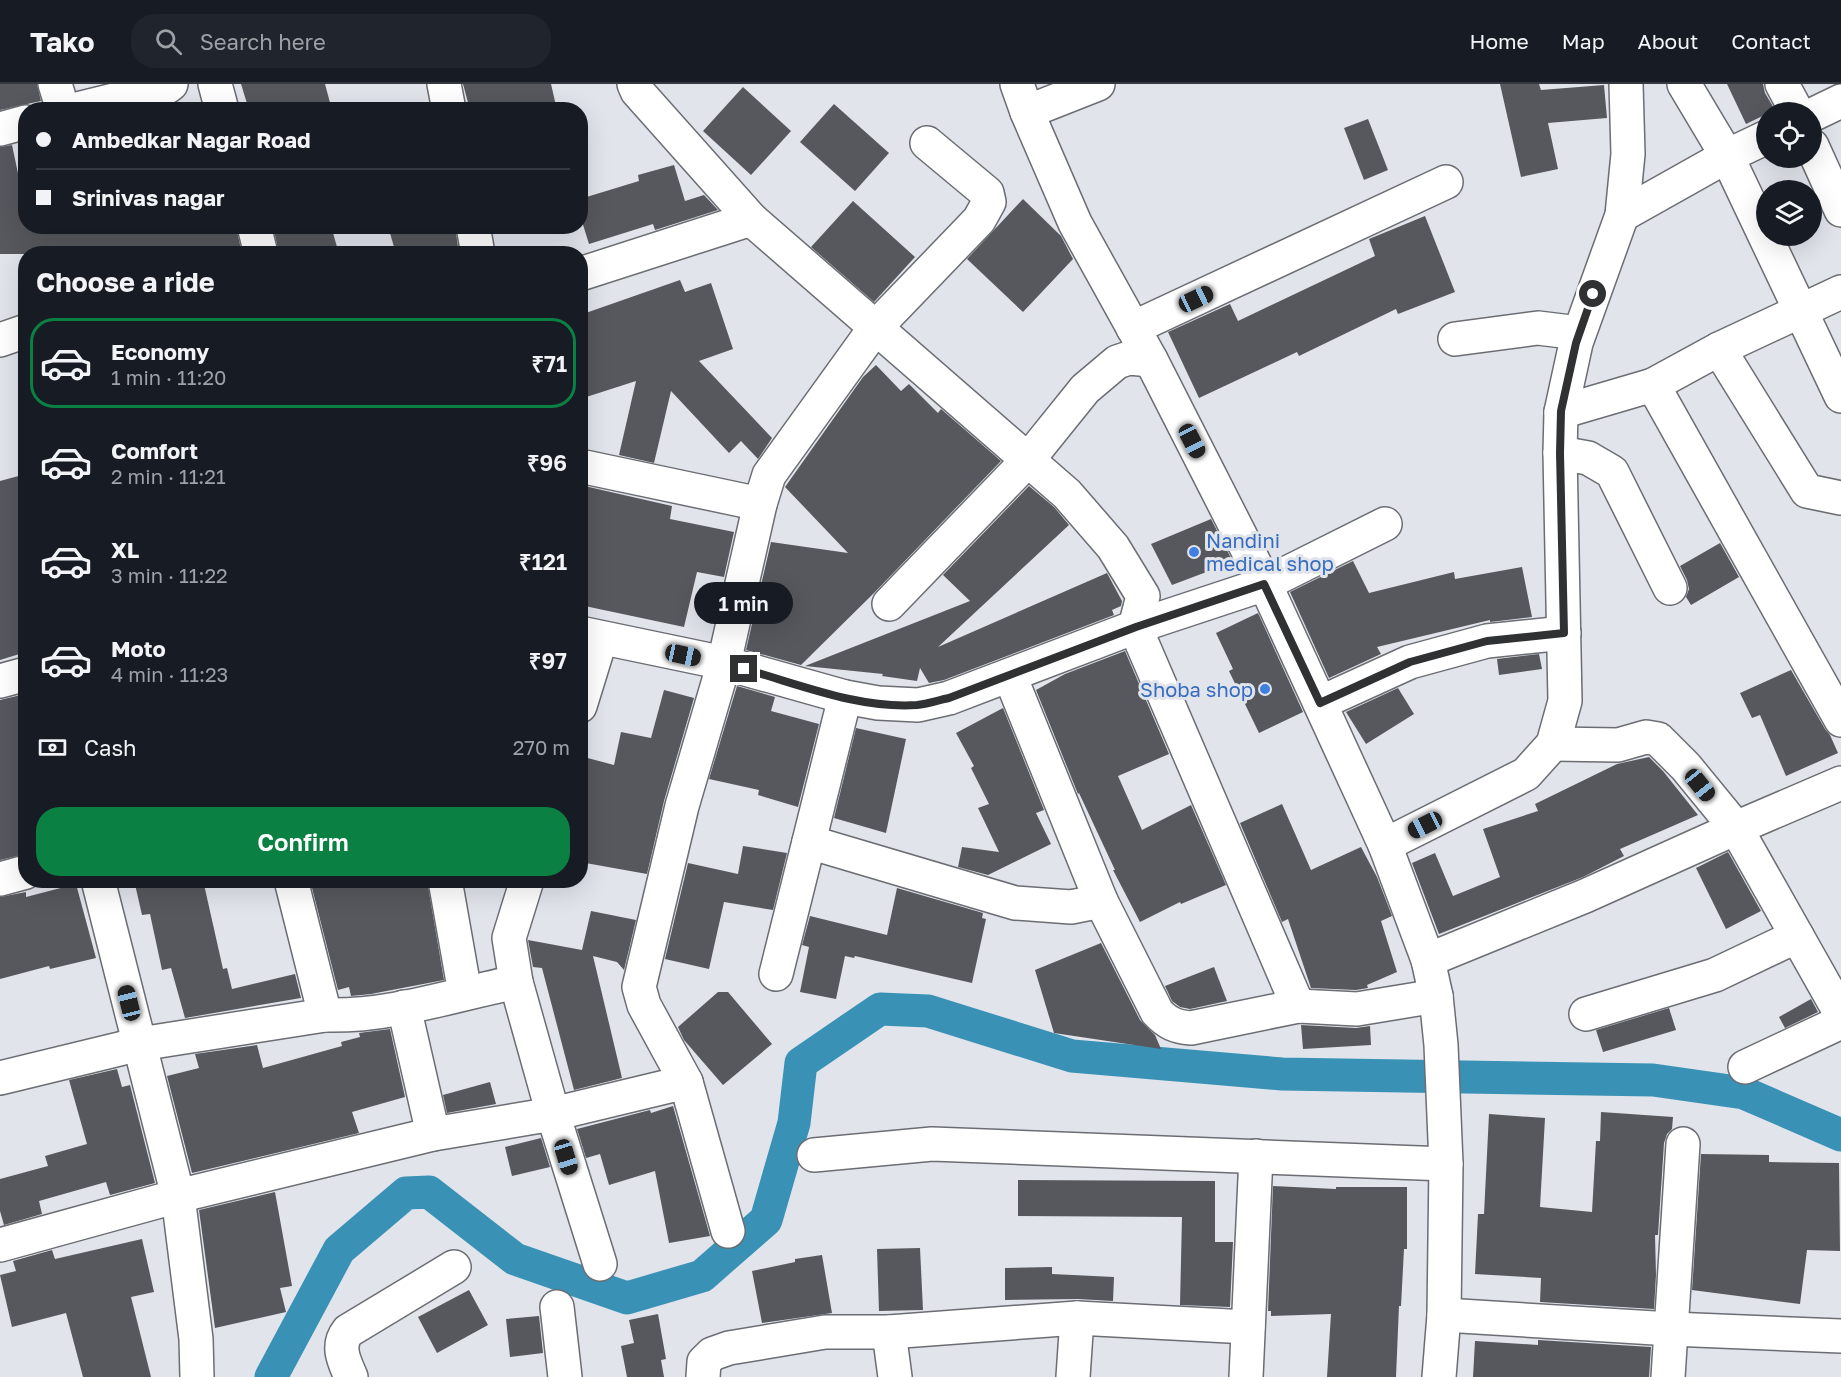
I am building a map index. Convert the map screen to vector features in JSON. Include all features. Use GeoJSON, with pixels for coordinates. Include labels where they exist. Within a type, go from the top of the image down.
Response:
{"type":"FeatureCollection","features":[{"type":"Feature","properties":{"kind":"street"},"geometry":{"type":"LineString","coordinates":[[56,84],[61,102]]}},
{"type":"Feature","properties":{"kind":"street"},"geometry":{"type":"LineString","coordinates":[[106,102],[167,87],[171,84]]}},
{"type":"Feature","properties":{"kind":"street"},"geometry":{"type":"LineString","coordinates":[[215,84],[220,102]]}},
{"type":"Feature","properties":{"kind":"street"},"geometry":{"type":"LineString","coordinates":[[444,84],[447,102]]}},
{"type":"Feature","properties":{"kind":"street"},"geometry":{"type":"LineString","coordinates":[[1098,84],[1022,98],[1075,223],[1151,360],[1264,584],[1385,845],[1428,960],[1436,996],[1441,1045],[1446,1164],[1443,1315],[1439,1377]]}},
{"type":"Feature","properties":{"kind":"street"},"geometry":{"type":"LineString","coordinates":[[1385,845],[1526,774],[1553,744],[1565,701],[1561,411],[1579,333],[1622,215],[1628,154],[1626,84]]}},
{"type":"Feature","properties":{"kind":"street"},"geometry":{"type":"LineString","coordinates":[[1684,84],[1727,156],[1841,396]]}},
{"type":"Feature","properties":{"kind":"street"},"geometry":{"type":"LineString","coordinates":[[1782,84],[1792,102]]}},
{"type":"Feature","properties":{"kind":"street"},"geometry":{"type":"LineString","coordinates":[[644,86],[751,219],[1067,495],[1113,547],[1143,596],[1136,627],[1298,1006]]}},
{"type":"Feature","properties":{"kind":"street"},"geometry":{"type":"LineString","coordinates":[[1822,110],[1841,101]]}},
{"type":"Feature","properties":{"kind":"street"},"geometry":{"type":"LineString","coordinates":[[0,129],[18,124]]}},
{"type":"Feature","properties":{"kind":"street"},"geometry":{"type":"LineString","coordinates":[[1622,215],[1756,142]]}},
{"type":"Feature","properties":{"kind":"street"},"geometry":{"type":"LineString","coordinates":[[728,1231],[686,1082],[644,1005],[639,987],[682,806],[724,663],[760,504],[769,475],[875,328],[979,220],[989,202],[987,193],[927,144]]}},
{"type":"Feature","properties":{"kind":"street"},"geometry":{"type":"LineString","coordinates":[[1822,168],[1841,210]]}},
{"type":"Feature","properties":{"kind":"street"},"geometry":{"type":"LineString","coordinates":[[1133,328],[1446,182]]}},
{"type":"Feature","properties":{"kind":"street"},"geometry":{"type":"LineString","coordinates":[[588,271],[751,219]]}},
{"type":"Feature","properties":{"kind":"street"},"geometry":{"type":"LineString","coordinates":[[1561,411],[1653,385],[1719,349],[1841,292]]}},
{"type":"Feature","properties":{"kind":"street"},"geometry":{"type":"LineString","coordinates":[[1455,339],[1538,328],[1579,333]]}},
{"type":"Feature","properties":{"kind":"street"},"geometry":{"type":"LineString","coordinates":[[0,340],[18,334]]}},
{"type":"Feature","properties":{"kind":"street"},"geometry":{"type":"LineString","coordinates":[[1719,349],[1807,491],[1841,498]]}},
{"type":"Feature","properties":{"kind":"street"},"geometry":{"type":"LineString","coordinates":[[889,604],[1027,461],[1085,389],[1117,362],[1129,358],[1151,360]]}},
{"type":"Feature","properties":{"kind":"street"},"geometry":{"type":"LineString","coordinates":[[1653,385],[1841,720]]}},
{"type":"Feature","properties":{"kind":"street"},"geometry":{"type":"LineString","coordinates":[[1560,453],[1588,458],[1612,472],[1670,588]]}},
{"type":"Feature","properties":{"kind":"street"},"geometry":{"type":"LineString","coordinates":[[588,468],[760,504]]}},
{"type":"Feature","properties":{"kind":"street"},"geometry":{"type":"LineString","coordinates":[[588,655],[591,636],[724,663],[845,698],[878,703],[918,705],[949,698],[1136,627],[1264,584],[1384,524]]}},
{"type":"Feature","properties":{"kind":"street"},"geometry":{"type":"LineString","coordinates":[[1320,703],[1410,662],[1487,641],[1564,633]]}},
{"type":"Feature","properties":{"kind":"street"},"geometry":{"type":"LineString","coordinates":[[0,681],[18,676]]}},
{"type":"Feature","properties":{"kind":"street"},"geometry":{"type":"LineString","coordinates":[[1010,676],[1101,901],[1158,1012],[1165,1021],[1178,1028],[1191,1028],[1298,1006],[1357,1009],[1436,996]]}},
{"type":"Feature","properties":{"kind":"street"},"geometry":{"type":"LineString","coordinates":[[776,974],[845,698]]}},
{"type":"Feature","properties":{"kind":"street"},"geometry":{"type":"LineString","coordinates":[[1553,744],[1618,745],[1646,737],[1658,739],[1686,767],[1736,828],[1841,1014]]}},
{"type":"Feature","properties":{"kind":"street"},"geometry":{"type":"LineString","coordinates":[[1428,960],[1585,896],[1841,783]]}},
{"type":"Feature","properties":{"kind":"street"},"geometry":{"type":"LineString","coordinates":[[809,842],[1015,903],[1071,907],[1101,901]]}},
{"type":"Feature","properties":{"kind":"street"},"geometry":{"type":"LineString","coordinates":[[0,879],[18,874]]}},
{"type":"Feature","properties":{"kind":"street"},"geometry":{"type":"LineString","coordinates":[[100,888],[178,1196],[196,1339],[197,1377]]}},
{"type":"Feature","properties":{"kind":"street"},"geometry":{"type":"LineString","coordinates":[[293,888],[325,1015]]}},
{"type":"Feature","properties":{"kind":"street"},"geometry":{"type":"LineString","coordinates":[[446,888],[465,993]]}},
{"type":"Feature","properties":{"kind":"street"},"geometry":{"type":"LineString","coordinates":[[525,888],[509,938],[516,982],[553,1114],[600,1264]]}},
{"type":"Feature","properties":{"kind":"street"},"geometry":{"type":"LineString","coordinates":[[1586,1014],[1715,975],[1797,936]]}},
{"type":"Feature","properties":{"kind":"street"},"geometry":{"type":"LineString","coordinates":[[0,1078],[140,1044],[325,1015],[349,1015],[404,1007],[516,982]]}},
{"type":"Feature","properties":{"kind":"street"},"geometry":{"type":"LineString","coordinates":[[404,1007],[433,1134]]}},
{"type":"Feature","properties":{"kind":"street"},"geometry":{"type":"LineString","coordinates":[[1745,1067],[1841,1022]]}},
{"type":"Feature","properties":{"kind":"street"},"geometry":{"type":"LineString","coordinates":[[0,1245],[178,1196],[433,1134],[553,1114],[686,1082]]}},
{"type":"Feature","properties":{"kind":"street"},"geometry":{"type":"LineString","coordinates":[[814,1155],[932,1144],[1446,1164]]}},
{"type":"Feature","properties":{"kind":"street"},"geometry":{"type":"LineString","coordinates":[[1668,1377],[1683,1144]]}},
{"type":"Feature","properties":{"kind":"street"},"geometry":{"type":"LineString","coordinates":[[1246,1377],[1256,1156]]}},
{"type":"Feature","properties":{"kind":"street"},"geometry":{"type":"LineString","coordinates":[[351,1377],[341,1350],[342,1338],[348,1331],[454,1267]]}},
{"type":"Feature","properties":{"kind":"street"},"geometry":{"type":"LineString","coordinates":[[558,1307],[565,1377]]}},
{"type":"Feature","properties":{"kind":"street"},"geometry":{"type":"LineString","coordinates":[[1443,1315],[1671,1329],[1841,1336]]}},
{"type":"Feature","properties":{"kind":"street"},"geometry":{"type":"LineString","coordinates":[[703,1377],[704,1362],[712,1354],[729,1348],[825,1332],[889,1332],[1077,1318],[1248,1327]]}},
{"type":"Feature","properties":{"kind":"street"},"geometry":{"type":"LineString","coordinates":[[1073,1377],[1077,1318]]}},
{"type":"Feature","properties":{"kind":"street"},"geometry":{"type":"LineString","coordinates":[[889,1332],[895,1377]]}},
{"type":"Feature","properties":{"kind":"building"},"geometry":{"type":"Polygon","coordinates":[[[0,84],[37,84],[41,101],[18,102],[18,106],[0,110],[0,84]]]}},
{"type":"Feature","properties":{"kind":"building"},"geometry":{"type":"Polygon","coordinates":[[[241,84],[325,84],[330,102],[247,102],[241,84]]]}},
{"type":"Feature","properties":{"kind":"building"},"geometry":{"type":"Polygon","coordinates":[[[463,84],[551,84],[555,102],[468,102],[463,84]]]}},
{"type":"Feature","properties":{"kind":"building"},"geometry":{"type":"Polygon","coordinates":[[[1500,84],[1539,84],[1541,90],[1604,85],[1607,118],[1548,123],[1558,169],[1521,177],[1500,84]]]}},
{"type":"Feature","properties":{"kind":"building"},"geometry":{"type":"Polygon","coordinates":[[[1727,84],[1763,84],[1770,102],[1756,102],[1756,119],[1746,124],[1727,84]]]}},
{"type":"Feature","properties":{"kind":"building"},"geometry":{"type":"Polygon","coordinates":[[[743,87],[791,131],[751,175],[703,131],[743,87]]]}},
{"type":"Feature","properties":{"kind":"building"},"geometry":{"type":"Polygon","coordinates":[[[834,104],[889,153],[855,191],[800,142],[834,104]]]}},
{"type":"Feature","properties":{"kind":"building"},"geometry":{"type":"Polygon","coordinates":[[[1368,119],[1388,170],[1364,180],[1344,128],[1368,119]]]}},
{"type":"Feature","properties":{"kind":"building"},"geometry":{"type":"Polygon","coordinates":[[[12,145],[18,173],[18,234],[238,234],[240,246],[18,246],[18,254],[0,254],[0,147],[12,145]]]}},
{"type":"Feature","properties":{"kind":"building"},"geometry":{"type":"Polygon","coordinates":[[[674,165],[685,201],[704,195],[718,210],[655,230],[653,224],[589,244],[586,234],[588,234],[588,197],[639,181],[638,175],[674,165]]]}},
{"type":"Feature","properties":{"kind":"building"},"geometry":{"type":"Polygon","coordinates":[[[1023,199],[1061,236],[1073,259],[1023,312],[967,259],[1023,199]]]}},
{"type":"Feature","properties":{"kind":"building"},"geometry":{"type":"Polygon","coordinates":[[[853,201],[915,257],[874,302],[811,247],[853,201]]]}},
{"type":"Feature","properties":{"kind":"building"},"geometry":{"type":"Polygon","coordinates":[[[1425,216],[1455,292],[1398,314],[1396,309],[1299,356],[1297,352],[1199,398],[1168,332],[1230,304],[1238,321],[1375,256],[1369,239],[1425,216]]]}},
{"type":"Feature","properties":{"kind":"building"},"geometry":{"type":"Polygon","coordinates":[[[275,234],[333,234],[337,246],[277,246],[275,234]]]}},
{"type":"Feature","properties":{"kind":"building"},"geometry":{"type":"Polygon","coordinates":[[[390,234],[456,234],[458,246],[394,246],[390,234]]]}},
{"type":"Feature","properties":{"kind":"building"},"geometry":{"type":"Polygon","coordinates":[[[680,280],[685,292],[711,283],[733,349],[699,361],[772,438],[758,459],[741,441],[729,453],[671,391],[654,463],[619,455],[636,381],[588,396],[588,312],[680,280]]]}},
{"type":"Feature","properties":{"kind":"building"},"geometry":{"type":"Polygon","coordinates":[[[876,365],[901,391],[909,384],[938,413],[941,409],[1001,461],[801,665],[746,650],[771,542],[848,553],[785,487],[863,377],[876,365]]]}},
{"type":"Feature","properties":{"kind":"building"},"geometry":{"type":"Polygon","coordinates":[[[18,476],[18,654],[0,660],[0,481],[18,476]]]}},
{"type":"Feature","properties":{"kind":"building"},"geometry":{"type":"Polygon","coordinates":[[[1029,486],[1054,507],[1069,525],[938,647],[1107,573],[1122,601],[1121,606],[1112,610],[1114,615],[944,680],[929,683],[920,668],[917,681],[882,676],[883,674],[805,666],[970,601],[943,575],[1029,486]]]}},
{"type":"Feature","properties":{"kind":"building"},"geometry":{"type":"Polygon","coordinates":[[[588,487],[672,506],[670,519],[734,532],[724,577],[697,572],[684,627],[588,607],[588,487]]]}},
{"type":"Feature","properties":{"kind":"building","name":"Nandini medical shop"},"geometry":{"type":"Polygon","coordinates":[[[1211,519],[1233,562],[1172,585],[1151,544],[1211,519]]]}},
{"type":"Feature","properties":{"kind":"building"},"geometry":{"type":"Polygon","coordinates":[[[1720,543],[1739,577],[1691,605],[1686,597],[1689,589],[1687,580],[1680,566],[1720,543]]]}},
{"type":"Feature","properties":{"kind":"building"},"geometry":{"type":"Polygon","coordinates":[[[1353,561],[1369,593],[1454,572],[1455,579],[1522,567],[1532,617],[1490,622],[1490,620],[1377,647],[1381,654],[1329,678],[1290,592],[1353,561]]]}},
{"type":"Feature","properties":{"kind":"building"},"geometry":{"type":"Polygon","coordinates":[[[1258,613],[1303,712],[1259,733],[1229,671],[1233,669],[1216,633],[1258,613]]]}},
{"type":"Feature","properties":{"kind":"building"},"geometry":{"type":"Polygon","coordinates":[[[1125,651],[1169,754],[1118,776],[1142,830],[1191,805],[1226,885],[1181,904],[1180,902],[1140,922],[1078,794],[1036,690],[1065,674],[1125,651]]]}},
{"type":"Feature","properties":{"kind":"building"},"geometry":{"type":"Polygon","coordinates":[[[1539,654],[1542,669],[1499,675],[1497,659],[1539,654]]]}},
{"type":"Feature","properties":{"kind":"building"},"geometry":{"type":"Polygon","coordinates":[[[1791,670],[1830,735],[1838,753],[1786,776],[1760,715],[1752,718],[1740,693],[1791,670]]]}},
{"type":"Feature","properties":{"kind":"building"},"geometry":{"type":"Polygon","coordinates":[[[737,686],[775,697],[771,711],[819,724],[798,807],[758,795],[759,790],[709,779],[737,686]]]}},
{"type":"Feature","properties":{"kind":"building"},"geometry":{"type":"Polygon","coordinates":[[[1398,688],[1414,714],[1366,744],[1346,712],[1398,688]]]}},
{"type":"Feature","properties":{"kind":"building"},"geometry":{"type":"Polygon","coordinates":[[[664,690],[694,698],[664,801],[647,874],[588,863],[588,758],[614,765],[621,732],[651,738],[664,690]]]}},
{"type":"Feature","properties":{"kind":"building"},"geometry":{"type":"Polygon","coordinates":[[[18,696],[18,856],[0,860],[0,700],[18,696]]]}},
{"type":"Feature","properties":{"kind":"building"},"geometry":{"type":"Polygon","coordinates":[[[1003,708],[1044,810],[1036,813],[1051,844],[988,875],[958,867],[962,847],[999,852],[978,808],[989,804],[971,768],[974,766],[956,733],[1003,708]]]}},
{"type":"Feature","properties":{"kind":"building"},"geometry":{"type":"Polygon","coordinates":[[[856,728],[906,739],[886,833],[834,818],[856,728]]]}},
{"type":"Feature","properties":{"kind":"building"},"geometry":{"type":"Polygon","coordinates":[[[1649,757],[1698,815],[1620,849],[1624,856],[1583,877],[1439,934],[1412,863],[1435,853],[1453,896],[1500,877],[1483,829],[1538,811],[1535,804],[1617,764],[1649,757]]]}},
{"type":"Feature","properties":{"kind":"building"},"geometry":{"type":"Polygon","coordinates":[[[1282,804],[1311,870],[1361,847],[1377,877],[1392,916],[1381,921],[1397,972],[1367,985],[1368,988],[1356,990],[1311,988],[1288,919],[1282,922],[1240,823],[1282,804]]]}},
{"type":"Feature","properties":{"kind":"building"},"geometry":{"type":"Polygon","coordinates":[[[743,846],[787,853],[773,910],[724,902],[709,969],[665,959],[688,863],[738,874],[743,846]]]}},
{"type":"Feature","properties":{"kind":"building"},"geometry":{"type":"Polygon","coordinates":[[[1728,852],[1761,911],[1726,929],[1696,868],[1728,852]]]}},
{"type":"Feature","properties":{"kind":"building"},"geometry":{"type":"Polygon","coordinates":[[[61,888],[77,888],[96,958],[50,969],[49,966],[0,979],[0,897],[26,892],[26,897],[61,888]]]}},
{"type":"Feature","properties":{"kind":"building"},"geometry":{"type":"Polygon","coordinates":[[[136,888],[205,888],[223,969],[227,968],[232,989],[295,974],[301,998],[185,1018],[171,968],[162,970],[150,914],[142,915],[136,888]]]}},
{"type":"Feature","properties":{"kind":"building"},"geometry":{"type":"Polygon","coordinates":[[[312,888],[428,888],[444,980],[351,996],[349,987],[338,990],[312,888]]]}},
{"type":"Feature","properties":{"kind":"building"},"geometry":{"type":"Polygon","coordinates":[[[897,888],[983,913],[982,918],[986,919],[972,983],[855,956],[854,958],[845,956],[836,999],[800,992],[809,947],[802,945],[810,916],[887,935],[897,888]]]}},
{"type":"Feature","properties":{"kind":"building"},"geometry":{"type":"Polygon","coordinates":[[[591,911],[636,920],[624,970],[617,962],[593,956],[622,1078],[574,1090],[542,968],[533,967],[528,940],[582,950],[591,911]]]}},
{"type":"Feature","properties":{"kind":"building"},"geometry":{"type":"Polygon","coordinates":[[[1101,943],[1140,1020],[1155,1035],[1161,1049],[1054,1033],[1035,970],[1101,943]]]}},
{"type":"Feature","properties":{"kind":"building"},"geometry":{"type":"Polygon","coordinates":[[[1214,967],[1227,1001],[1190,1009],[1180,1007],[1172,1001],[1165,986],[1214,967]]]}},
{"type":"Feature","properties":{"kind":"building"},"geometry":{"type":"Polygon","coordinates":[[[718,992],[728,992],[772,1044],[723,1085],[684,1040],[678,1027],[718,992]]]}},
{"type":"Feature","properties":{"kind":"building"},"geometry":{"type":"Polygon","coordinates":[[[1811,999],[1818,1012],[1785,1028],[1779,1017],[1811,999]]]}},
{"type":"Feature","properties":{"kind":"building"},"geometry":{"type":"Polygon","coordinates":[[[1669,1008],[1676,1030],[1603,1052],[1596,1030],[1669,1008]]]}},
{"type":"Feature","properties":{"kind":"building"},"geometry":{"type":"Polygon","coordinates":[[[1301,1025],[1356,1028],[1370,1026],[1371,1045],[1303,1049],[1301,1025]]]}},
{"type":"Feature","properties":{"kind":"building"},"geometry":{"type":"Polygon","coordinates":[[[390,1029],[405,1097],[352,1112],[359,1133],[192,1173],[167,1076],[199,1068],[195,1054],[257,1045],[263,1068],[342,1046],[341,1042],[360,1037],[359,1033],[390,1029]]]}},
{"type":"Feature","properties":{"kind":"building"},"geometry":{"type":"Polygon","coordinates":[[[117,1069],[122,1087],[130,1085],[155,1183],[110,1195],[106,1182],[39,1201],[42,1214],[4,1225],[0,1211],[0,1179],[48,1166],[45,1156],[87,1144],[69,1080],[117,1069]]]}},
{"type":"Feature","properties":{"kind":"building"},"geometry":{"type":"Polygon","coordinates":[[[490,1082],[496,1104],[447,1113],[443,1095],[490,1082]]]}},
{"type":"Feature","properties":{"kind":"building"},"geometry":{"type":"Polygon","coordinates":[[[673,1106],[710,1236],[669,1243],[655,1171],[609,1185],[600,1154],[586,1158],[577,1129],[673,1106]]]}},
{"type":"Feature","properties":{"kind":"building"},"geometry":{"type":"Polygon","coordinates":[[[1601,1112],[1673,1117],[1672,1129],[1667,1134],[1664,1143],[1658,1235],[1655,1235],[1654,1309],[1540,1302],[1541,1278],[1475,1274],[1478,1214],[1484,1214],[1489,1114],[1545,1118],[1540,1207],[1592,1212],[1596,1141],[1600,1141],[1601,1112]]]}},
{"type":"Feature","properties":{"kind":"building"},"geometry":{"type":"Polygon","coordinates":[[[541,1138],[550,1167],[512,1176],[505,1147],[541,1138]]]}},
{"type":"Feature","properties":{"kind":"building"},"geometry":{"type":"Polygon","coordinates":[[[1701,1154],[1769,1155],[1769,1162],[1839,1163],[1840,1251],[1807,1250],[1800,1304],[1692,1290],[1701,1154]]]}},
{"type":"Feature","properties":{"kind":"building"},"geometry":{"type":"Polygon","coordinates":[[[1018,1180],[1215,1181],[1215,1242],[1233,1242],[1230,1307],[1180,1305],[1182,1217],[1018,1216],[1018,1180]]]}},
{"type":"Feature","properties":{"kind":"building"},"geometry":{"type":"Polygon","coordinates":[[[1273,1186],[1336,1189],[1336,1187],[1407,1187],[1407,1249],[1404,1249],[1401,1306],[1399,1306],[1396,1377],[1327,1377],[1331,1314],[1271,1316],[1271,1311],[1268,1311],[1273,1186]]]}},
{"type":"Feature","properties":{"kind":"building"},"geometry":{"type":"Polygon","coordinates":[[[275,1192],[292,1286],[280,1288],[286,1312],[215,1328],[199,1210],[275,1192]]]}},
{"type":"Feature","properties":{"kind":"building"},"geometry":{"type":"Polygon","coordinates":[[[142,1239],[154,1292],[131,1297],[151,1377],[83,1377],[66,1313],[12,1327],[0,1275],[16,1271],[13,1261],[52,1250],[55,1259],[142,1239]]]}},
{"type":"Feature","properties":{"kind":"building"},"geometry":{"type":"Polygon","coordinates":[[[920,1248],[923,1310],[879,1311],[877,1249],[920,1248]]]}},
{"type":"Feature","properties":{"kind":"building"},"geometry":{"type":"Polygon","coordinates":[[[822,1255],[832,1313],[762,1323],[752,1271],[795,1262],[795,1259],[822,1255]]]}},
{"type":"Feature","properties":{"kind":"building"},"geometry":{"type":"Polygon","coordinates":[[[1052,1267],[1052,1274],[1114,1277],[1113,1301],[1005,1300],[1005,1268],[1052,1267]]]}},
{"type":"Feature","properties":{"kind":"building"},"geometry":{"type":"Polygon","coordinates":[[[469,1290],[488,1325],[437,1353],[418,1317],[469,1290]]]}},
{"type":"Feature","properties":{"kind":"building"},"geometry":{"type":"Polygon","coordinates":[[[658,1314],[666,1359],[661,1360],[664,1377],[627,1377],[621,1346],[634,1343],[629,1320],[658,1314]]]}},
{"type":"Feature","properties":{"kind":"building"},"geometry":{"type":"Polygon","coordinates":[[[539,1316],[543,1353],[510,1357],[506,1319],[539,1316]]]}},
{"type":"Feature","properties":{"kind":"building"},"geometry":{"type":"Polygon","coordinates":[[[1538,1340],[1651,1347],[1649,1377],[1473,1377],[1475,1341],[1538,1345],[1538,1340]]]}},
{"type":"Feature","properties":{"kind":"waterway"},"geometry":{"type":"LineString","coordinates":[[271,1377],[339,1250],[406,1193],[429,1192],[515,1259],[627,1298],[702,1276],[766,1220],[794,1123],[801,1063],[880,1009],[928,1011],[1072,1056],[1282,1074],[1653,1080],[1744,1093],[1841,1135]]}},
{"type":"Feature","properties":{"kind":"place","name":"Nandini medical shop"},"geometry":{"type":"Point","coordinates":[1194,552]}},
{"type":"Feature","properties":{"kind":"place","name":"Shoba shop"},"geometry":{"type":"Point","coordinates":[1265,689]}},
{"type":"Feature","properties":{"kind":"route"},"geometry":{"type":"LineString","coordinates":[[744,669],[845,698],[878,703],[918,705],[949,698],[1136,627],[1264,584],[1320,703],[1410,662],[1487,641],[1564,633],[1561,411],[1576,343],[1593,294]]}}]}
